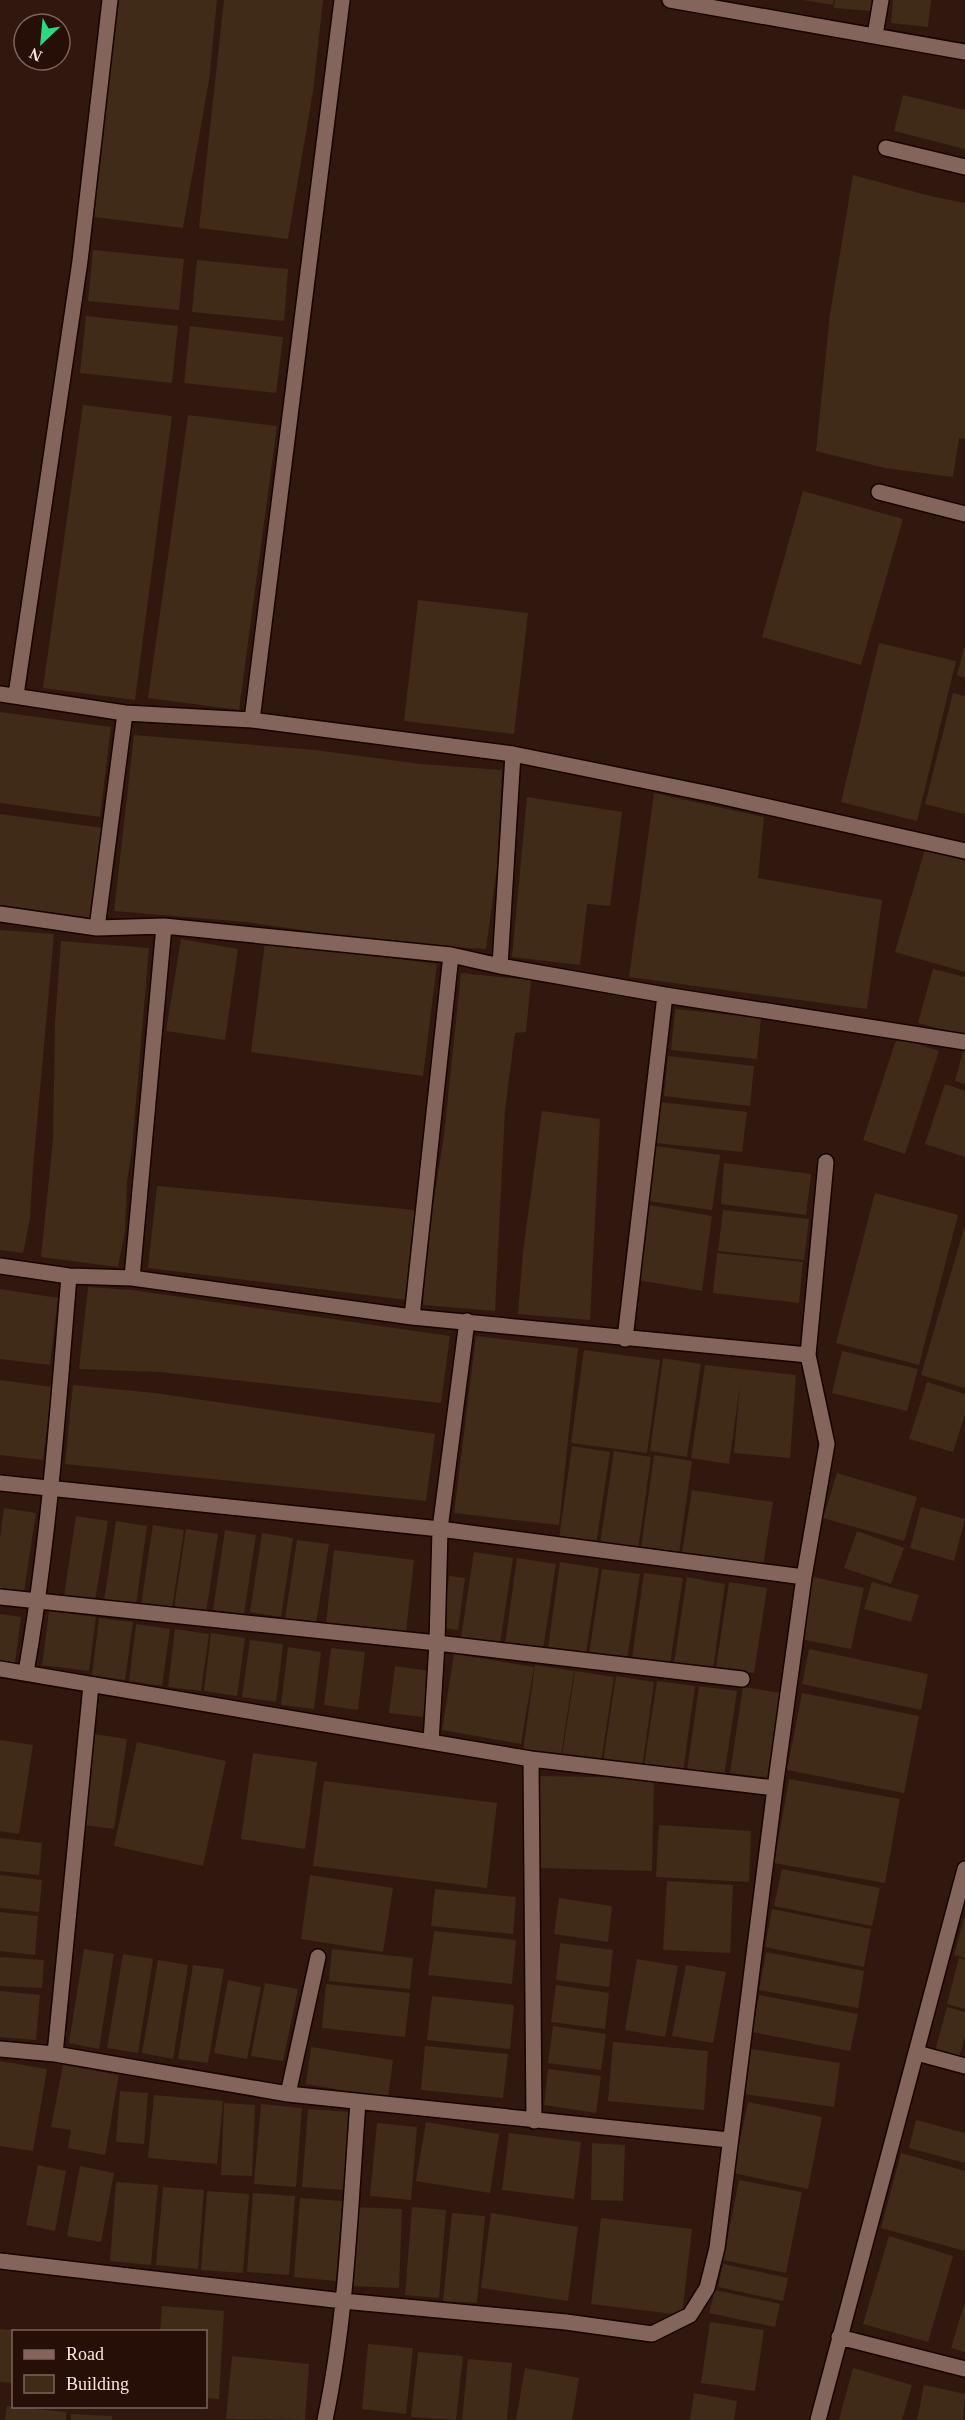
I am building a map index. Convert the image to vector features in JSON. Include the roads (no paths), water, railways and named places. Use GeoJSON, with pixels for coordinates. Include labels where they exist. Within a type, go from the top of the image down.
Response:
{"type":"FeatureCollection","features":[{"type":"Feature","properties":{"kind":"street"},"geometry":{"type":"LineString","coordinates":[[16,695],[80,261],[110,0]]}},
{"type":"Feature","properties":{"kind":"street"},"geometry":{"type":"LineString","coordinates":[[252,720],[342,0]]}},
{"type":"Feature","properties":{"kind":"street"},"geometry":{"type":"LineString","coordinates":[[670,0],[965,52]]}},
{"type":"Feature","properties":{"kind":"street"},"geometry":{"type":"LineString","coordinates":[[875,35],[881,0]]}},
{"type":"Feature","properties":{"kind":"street"},"geometry":{"type":"LineString","coordinates":[[886,148],[965,167]]}},
{"type":"Feature","properties":{"kind":"street"},"geometry":{"type":"LineString","coordinates":[[879,492],[965,514]]}},
{"type":"Feature","properties":{"kind":"street"},"geometry":{"type":"LineString","coordinates":[[0,694],[125,713],[252,720],[513,754],[715,795],[965,851]]}},
{"type":"Feature","properties":{"kind":"street"},"geometry":{"type":"LineString","coordinates":[[97,928],[125,713]]}},
{"type":"Feature","properties":{"kind":"street"},"geometry":{"type":"LineString","coordinates":[[500,966],[513,754]]}},
{"type":"Feature","properties":{"kind":"street"},"geometry":{"type":"LineString","coordinates":[[0,914],[97,928],[164,926],[451,956],[665,995],[965,1042]]}},
{"type":"Feature","properties":{"kind":"street"},"geometry":{"type":"LineString","coordinates":[[132,1278],[164,926]]}},
{"type":"Feature","properties":{"kind":"street"},"geometry":{"type":"LineString","coordinates":[[412,1317],[451,956]]}},
{"type":"Feature","properties":{"kind":"street"},"geometry":{"type":"LineString","coordinates":[[625,1339],[665,995]]}},
{"type":"Feature","properties":{"kind":"street"},"geometry":{"type":"LineString","coordinates":[[0,2261],[343,2301],[566,2322],[652,2334],[690,2314],[707,2288],[717,2248],[729,2140],[804,1577],[828,1444],[808,1355],[826,1162]]}},
{"type":"Feature","properties":{"kind":"street"},"geometry":{"type":"LineString","coordinates":[[0,1266],[69,1276],[132,1278],[412,1317],[808,1355]]}},
{"type":"Feature","properties":{"kind":"street"},"geometry":{"type":"LineString","coordinates":[[26,1672],[38,1602],[51,1489],[69,1276]]}},
{"type":"Feature","properties":{"kind":"street"},"geometry":{"type":"LineString","coordinates":[[431,1742],[437,1643],[440,1528],[467,1321]]}},
{"type":"Feature","properties":{"kind":"street"},"geometry":{"type":"LineString","coordinates":[[0,1483],[440,1528],[804,1577]]}},
{"type":"Feature","properties":{"kind":"street"},"geometry":{"type":"LineString","coordinates":[[0,1597],[437,1643],[742,1679]]}},
{"type":"Feature","properties":{"kind":"street"},"geometry":{"type":"LineString","coordinates":[[0,1669],[531,1759],[775,1788]]}},
{"type":"Feature","properties":{"kind":"street"},"geometry":{"type":"LineString","coordinates":[[55,2054],[91,1685]]}},
{"type":"Feature","properties":{"kind":"street"},"geometry":{"type":"LineString","coordinates":[[531,1759],[534,2121]]}},
{"type":"Feature","properties":{"kind":"street"},"geometry":{"type":"LineString","coordinates":[[818,2420],[965,1869]]}},
{"type":"Feature","properties":{"kind":"street"},"geometry":{"type":"LineString","coordinates":[[288,2094],[318,1957]]}},
{"type":"Feature","properties":{"kind":"street"},"geometry":{"type":"LineString","coordinates":[[0,2049],[55,2054],[288,2094],[729,2140]]}},
{"type":"Feature","properties":{"kind":"street"},"geometry":{"type":"LineString","coordinates":[[917,2053],[965,2066]]}},
{"type":"Feature","properties":{"kind":"street"},"geometry":{"type":"LineString","coordinates":[[325,2420],[333,2381],[343,2301],[358,2102]]}},
{"type":"Feature","properties":{"kind":"street"},"geometry":{"type":"LineString","coordinates":[[839,2337],[965,2369]]}}]}
